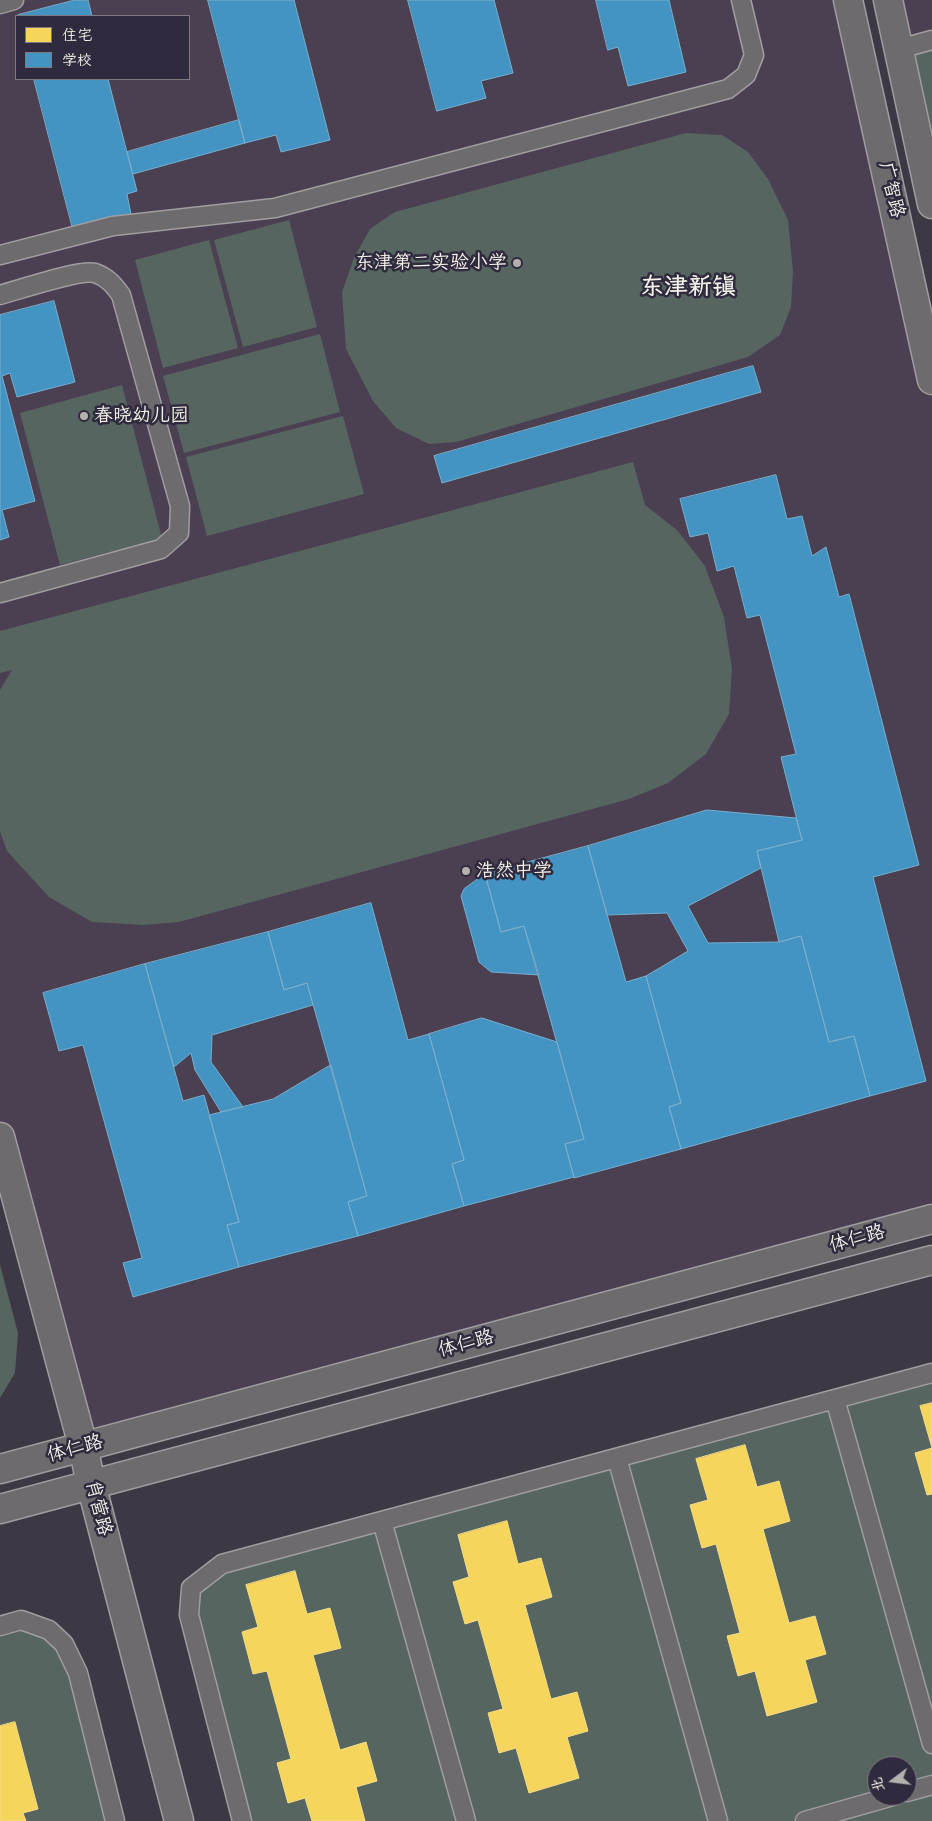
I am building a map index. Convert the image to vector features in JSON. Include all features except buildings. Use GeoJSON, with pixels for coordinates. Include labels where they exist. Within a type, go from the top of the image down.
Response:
{"type":"FeatureCollection","features":[{"type":"Feature","properties":{"kind":"street","name":"广智路"},"geometry":{"type":"LineString","coordinates":[[848,0],[932,380]]}},
{"type":"Feature","properties":{"kind":"street","name":"广智路"},"geometry":{"type":"LineString","coordinates":[[888,0],[932,204]]}},
{"type":"Feature","properties":{"kind":"street","name":"肖营路"},"geometry":{"type":"LineString","coordinates":[[0,1137],[83,1446],[91,1484],[179,1821]]}},
{"type":"Feature","properties":{"kind":"street","name":"体仁路"},"geometry":{"type":"LineString","coordinates":[[0,1469],[932,1219]]}},
{"type":"Feature","properties":{"kind":"street","name":"体仁路"},"geometry":{"type":"LineString","coordinates":[[0,1508],[932,1260]]}},
{"type":"Feature","properties":{"kind":"lane"},"geometry":{"type":"LineString","coordinates":[[0,4],[14,0]]}},
{"type":"Feature","properties":{"kind":"lane"},"geometry":{"type":"LineString","coordinates":[[0,255],[113,226],[275,208],[728,89],[746,75],[754,54],[745,1]]}},
{"type":"Feature","properties":{"kind":"lane"},"geometry":{"type":"LineString","coordinates":[[899,49],[932,40]]}},
{"type":"Feature","properties":{"kind":"lane"},"geometry":{"type":"LineString","coordinates":[[0,295],[79,273],[94,273],[111,281],[121,295],[180,506],[179,533],[161,549],[0,593]]}},
{"type":"Feature","properties":{"kind":"lane"},"geometry":{"type":"LineString","coordinates":[[242,1821],[189,1615],[191,1588],[222,1564],[932,1373]]}},
{"type":"Feature","properties":{"kind":"lane"},"geometry":{"type":"LineString","coordinates":[[835,1400],[932,1744]]}},
{"type":"Feature","properties":{"kind":"lane"},"geometry":{"type":"LineString","coordinates":[[617,1458],[718,1821]]}},
{"type":"Feature","properties":{"kind":"lane"},"geometry":{"type":"LineString","coordinates":[[382,1521],[466,1821]]}},
{"type":"Feature","properties":{"kind":"lane"},"geometry":{"type":"LineString","coordinates":[[0,1626],[20,1620],[49,1630],[64,1644],[78,1673],[115,1821]]}},
{"type":"Feature","properties":{"kind":"lane"},"geometry":{"type":"LineString","coordinates":[[917,1789],[932,1785]]}},
{"type":"Feature","properties":{"kind":"lane"},"geometry":{"type":"LineString","coordinates":[[805,1821],[867,1803]]}},
{"type":"Feature","properties":{"kind":"shaded area","name":"浩然中学"},"geometry":{"type":"Polygon","coordinates":[[[0,0],[848,0],[932,380],[932,1219],[83,1446],[0,1137],[0,0]]]}},
{"type":"Feature","properties":{"kind":"shaded area"},"geometry":{"type":"Polygon","coordinates":[[[888,0],[932,0],[932,204],[888,0]]]}},
{"type":"Feature","properties":{"kind":"shaded area"},"geometry":{"type":"Polygon","coordinates":[[[932,40],[932,204],[899,49],[932,40]]]}},
{"type":"Feature","properties":{"kind":"shaded area"},"geometry":{"type":"Polygon","coordinates":[[[686,133],[722,135],[748,152],[768,179],[788,220],[793,272],[791,307],[780,335],[748,357],[456,442],[429,444],[396,428],[373,401],[346,349],[342,292],[354,258],[370,229],[395,212],[686,133]]]}},
{"type":"Feature","properties":{"kind":"shaded area"},"geometry":{"type":"Polygon","coordinates":[[[289,220],[317,327],[243,347],[214,240],[289,220]]]}},
{"type":"Feature","properties":{"kind":"shaded area"},"geometry":{"type":"Polygon","coordinates":[[[209,240],[238,348],[163,368],[135,260],[209,240]]]}},
{"type":"Feature","properties":{"kind":"shaded area"},"geometry":{"type":"Polygon","coordinates":[[[320,334],[340,412],[184,453],[163,376],[320,334]]]}},
{"type":"Feature","properties":{"kind":"shaded area"},"geometry":{"type":"Polygon","coordinates":[[[122,385],[162,538],[60,565],[20,413],[122,385]]]}},
{"type":"Feature","properties":{"kind":"shaded area"},"geometry":{"type":"Polygon","coordinates":[[[343,416],[364,494],[207,536],[186,457],[343,416]]]}},
{"type":"Feature","properties":{"kind":"shaded area"},"geometry":{"type":"Polygon","coordinates":[[[633,462],[645,505],[677,530],[705,566],[724,617],[732,669],[729,714],[706,754],[668,783],[629,799],[179,922],[143,925],[92,922],[49,897],[7,851],[0,831],[0,690],[12,670],[0,673],[0,631],[633,462]]]}},
{"type":"Feature","properties":{"kind":"shaded area"},"geometry":{"type":"Polygon","coordinates":[[[0,1265],[18,1333],[15,1373],[0,1398],[0,1265]]]}},
{"type":"Feature","properties":{"kind":"shaded area"},"geometry":{"type":"Polygon","coordinates":[[[932,1373],[932,1821],[242,1821],[191,1588],[222,1564],[932,1373]]]}},
{"type":"Feature","properties":{"kind":"shaded area"},"geometry":{"type":"Polygon","coordinates":[[[21,1620],[64,1644],[115,1821],[0,1821],[0,1626],[21,1620]]]}},
{"type":"Feature","properties":{"kind":"place","name":"东津第二实验小学"},"geometry":{"type":"Point","coordinates":[517,263]}},
{"type":"Feature","properties":{"kind":"place","name":"春晓幼儿园"},"geometry":{"type":"Point","coordinates":[84,416]}},
{"type":"Feature","properties":{"kind":"place","name":"浩然中学"},"geometry":{"type":"Point","coordinates":[466,871]}},
{"type":"Feature","properties":{"kind":"district","name":"东津新镇"},"geometry":{"type":"Point","coordinates":[688,288]}}]}
